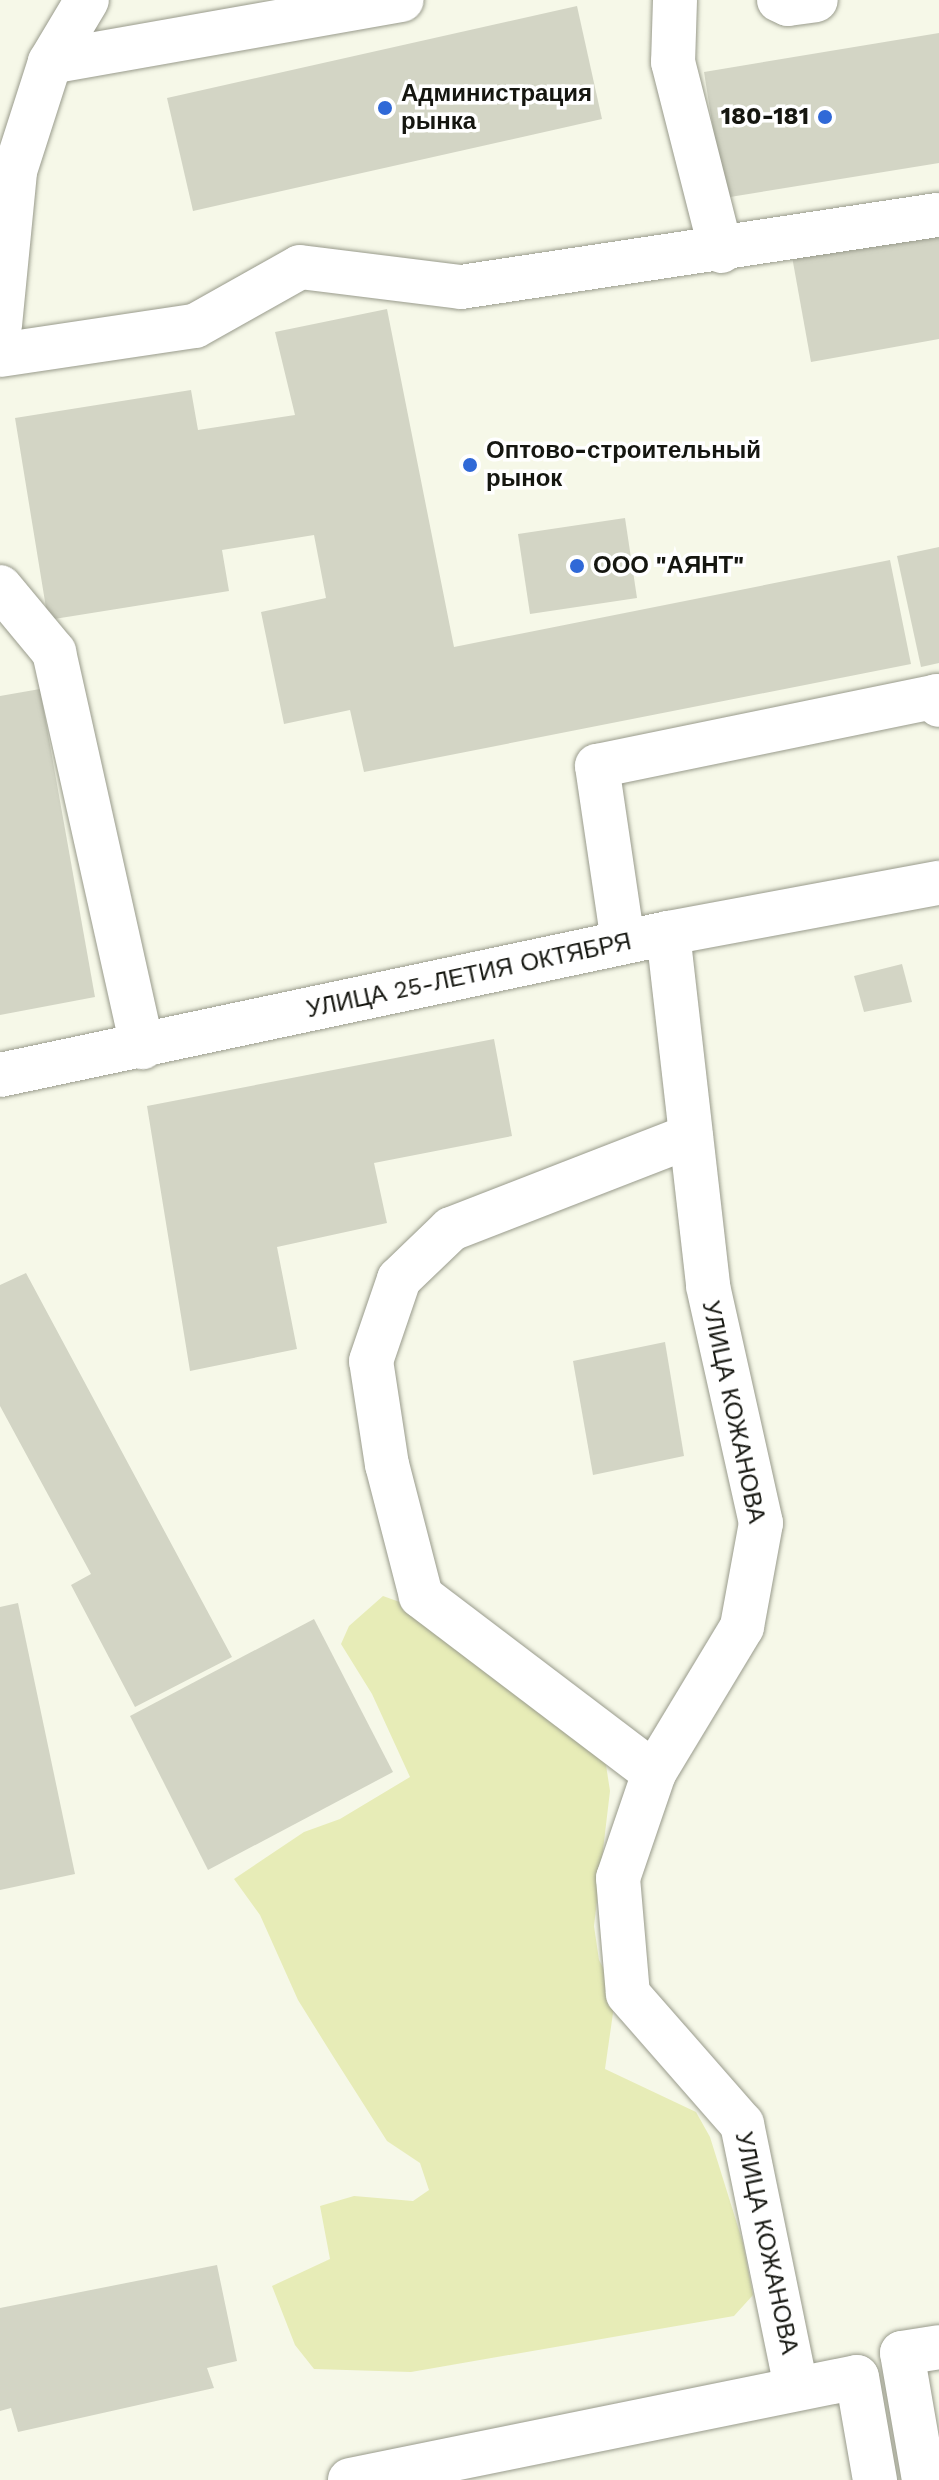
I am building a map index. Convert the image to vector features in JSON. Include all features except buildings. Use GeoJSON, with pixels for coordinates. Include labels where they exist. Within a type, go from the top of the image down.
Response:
{"type":"FeatureCollection","features":[{"type":"Feature","properties":{"kind":"street"},"geometry":{"type":"LineString","coordinates":[[0,325],[15,171],[50,62],[87,0]]}},
{"type":"Feature","properties":{"kind":"street"},"geometry":{"type":"LineString","coordinates":[[50,62],[402,0]]}},
{"type":"Feature","properties":{"kind":"street"},"geometry":{"type":"LineString","coordinates":[[675,0],[673,62],[721,251]]}},
{"type":"Feature","properties":{"kind":"street"},"geometry":{"type":"LineString","coordinates":[[779,0],[788,4],[816,0]]}},
{"type":"Feature","properties":{"kind":"street"},"geometry":{"type":"LineString","coordinates":[[0,355],[195,326],[300,267],[461,287],[721,251],[939,215]]}},
{"type":"Feature","properties":{"kind":"street"},"geometry":{"type":"LineString","coordinates":[[0,587],[54,652],[142,1047]]}},
{"type":"Feature","properties":{"kind":"street"},"geometry":{"type":"LineString","coordinates":[[623,942],[597,766],[937,696],[939,705]]}},
{"type":"Feature","properties":{"kind":"street","name":"УЛИЦА 25-ЛЕТИЯ ОКТЯБРЯ"},"geometry":{"type":"LineString","coordinates":[[0,1075],[623,942],[939,883]]}},
{"type":"Feature","properties":{"kind":"street","name":"УЛИЦА КОЖАНОВА"},"geometry":{"type":"LineString","coordinates":[[668,933],[708,1286],[761,1523],[742,1627],[654,1773],[618,1878],[628,1994],[742,2124],[796,2388]]}},
{"type":"Feature","properties":{"kind":"street"},"geometry":{"type":"LineString","coordinates":[[654,1773],[421,1596],[387,1465],[371,1361],[399,1279],[451,1229],[691,1136]]}},
{"type":"Feature","properties":{"kind":"street"},"geometry":{"type":"LineString","coordinates":[[924,2480],[902,2353],[939,2347]]}},
{"type":"Feature","properties":{"kind":"street"},"geometry":{"type":"LineString","coordinates":[[350,2480],[857,2377],[875,2480]]}},
{"type":"Feature","properties":{"kind":"green space"},"geometry":{"type":"Polygon","coordinates":[[[383,1596],[419,1609],[590,1731],[606,1765],[610,1791],[594,1926],[599,1960],[616,1992],[605,2069],[696,2112],[710,2137],[743,2243],[753,2295],[734,2316],[411,2372],[314,2369],[295,2345],[272,2286],[330,2259],[320,2206],[354,2196],[413,2201],[429,2190],[420,2163],[387,2141],[331,2053],[298,2000],[260,1915],[234,1879],[304,1832],[340,1819],[410,1777],[372,1694],[341,1644],[349,1626],[383,1596]]]}},
{"type":"Feature","properties":{"kind":"place","name":"Администрация рынка"},"geometry":{"type":"Point","coordinates":[385,108]}},
{"type":"Feature","properties":{"kind":"place","name":"180-181"},"geometry":{"type":"Point","coordinates":[825,117]}},
{"type":"Feature","properties":{"kind":"place","name":"Оптово-строительный рынок"},"geometry":{"type":"Point","coordinates":[470,465]}},
{"type":"Feature","properties":{"kind":"place","name":"ООО \"АЯНТ\""},"geometry":{"type":"Point","coordinates":[577,566]}}]}
